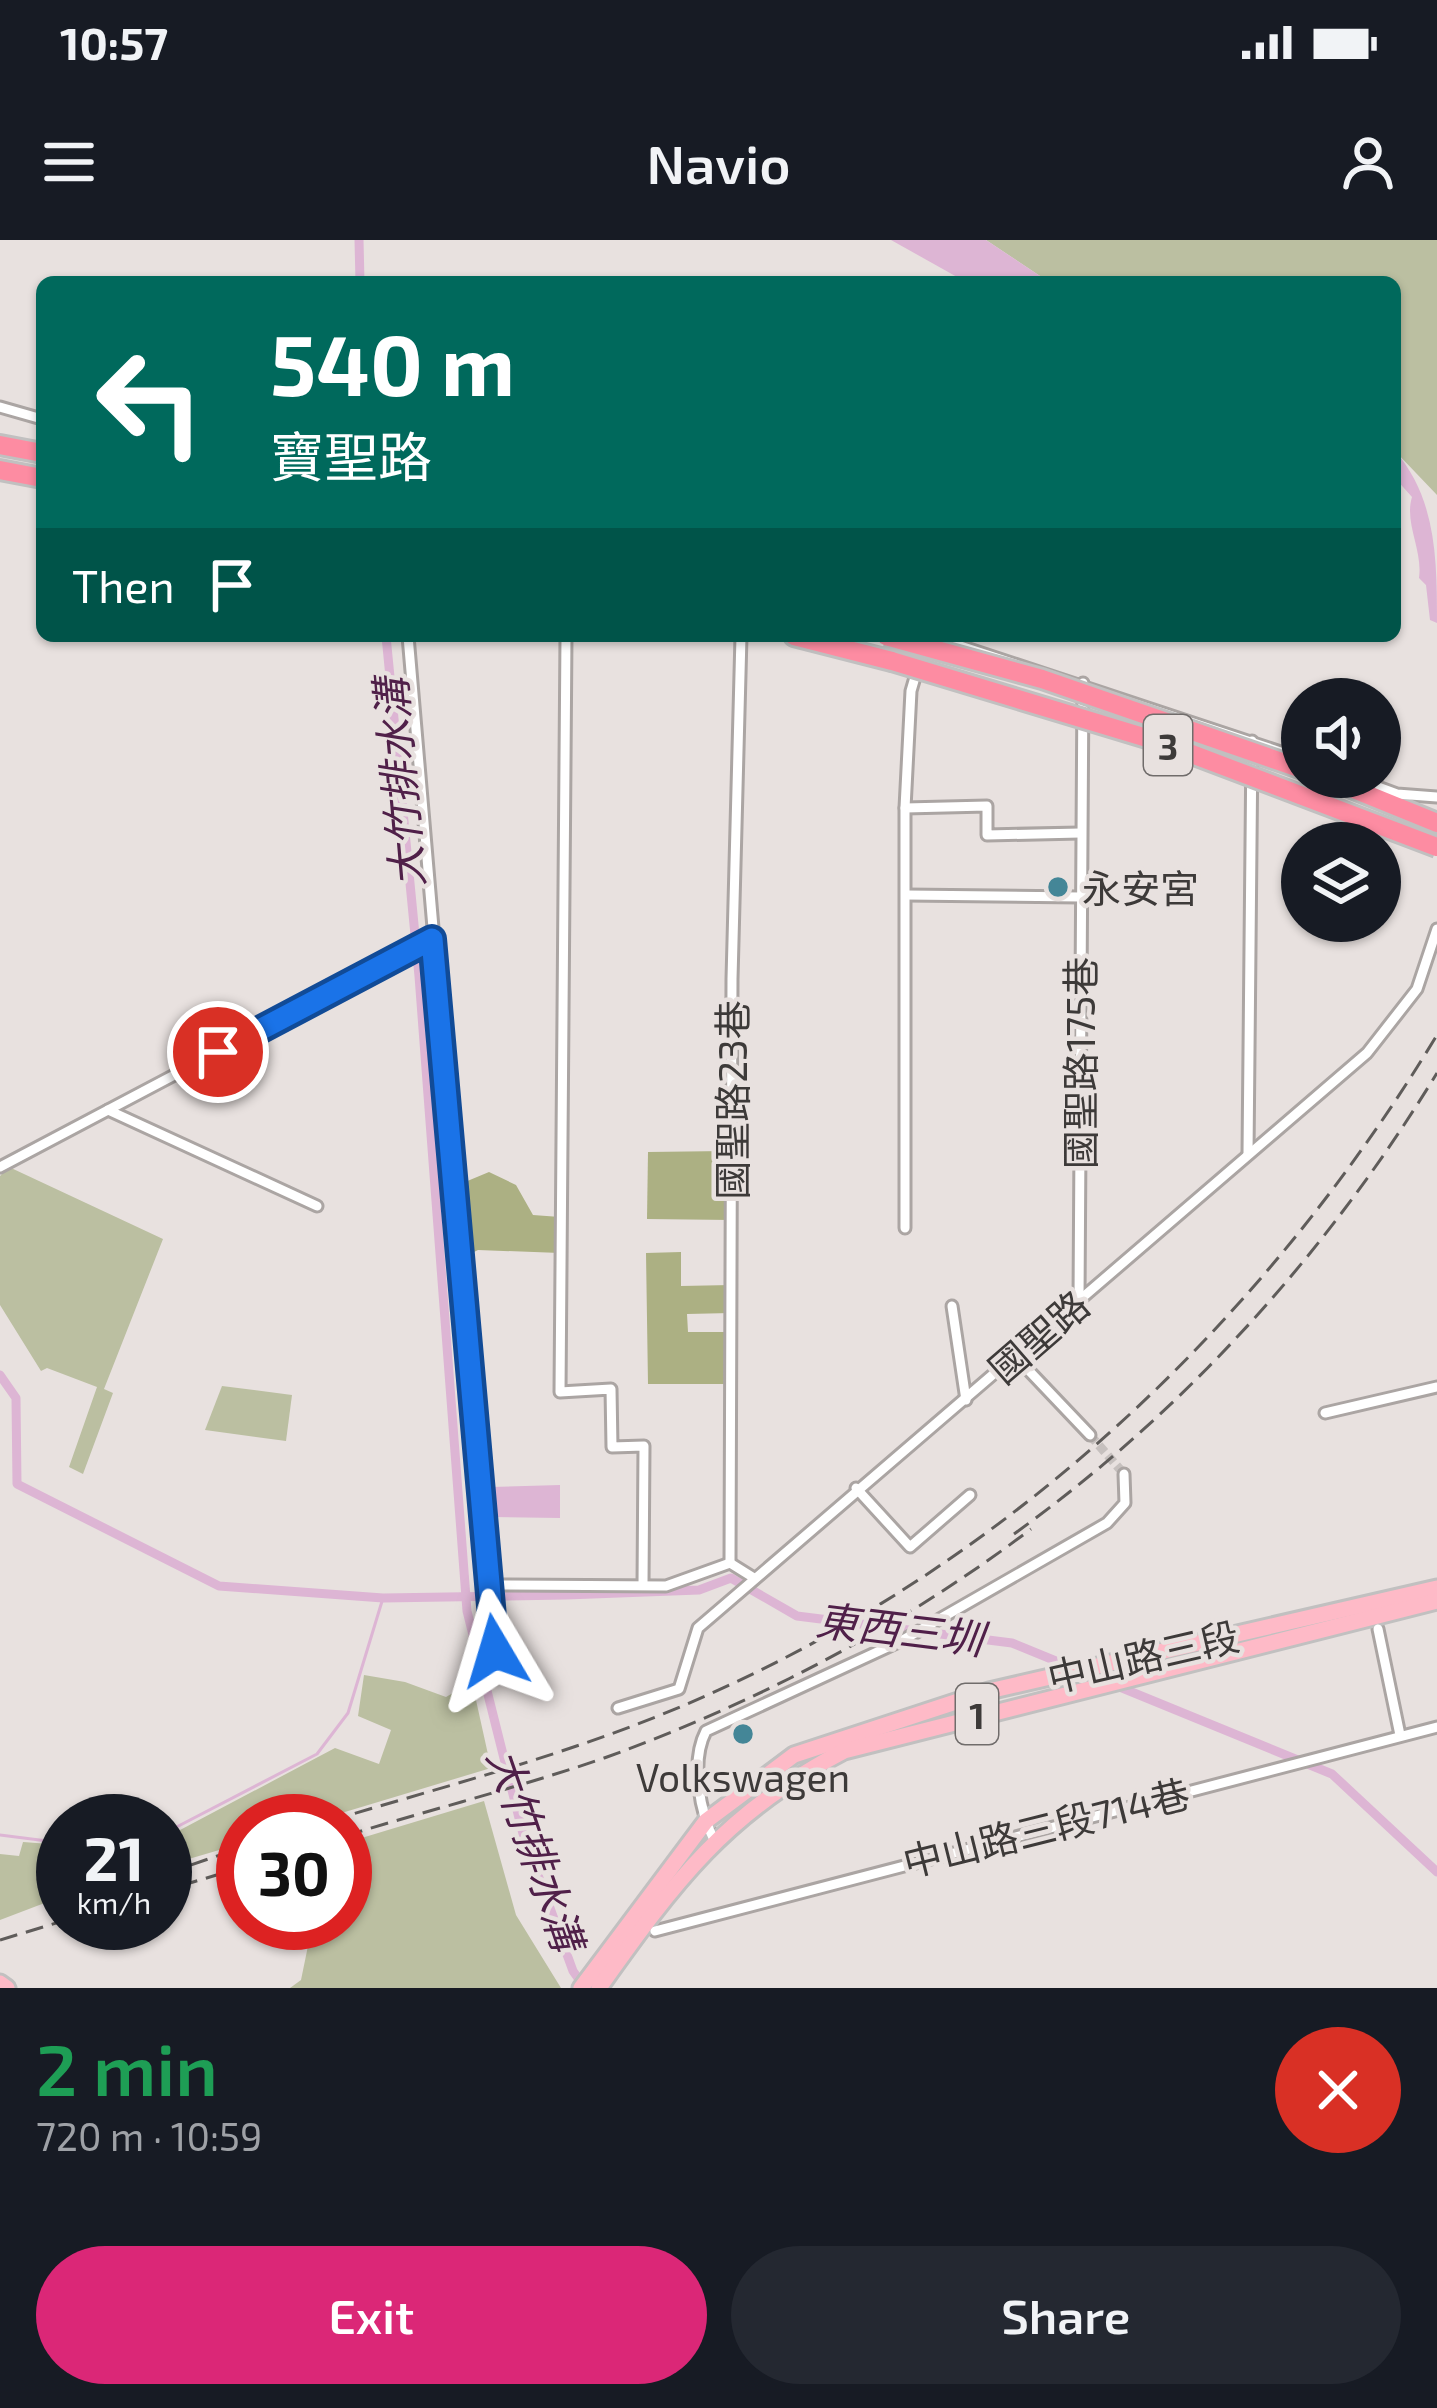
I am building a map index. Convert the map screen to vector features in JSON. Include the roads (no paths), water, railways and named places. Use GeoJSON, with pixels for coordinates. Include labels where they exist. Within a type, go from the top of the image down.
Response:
{"type":"FeatureCollection","features":[{"type":"Feature","properties":{"kind":"highway"},"geometry":{"type":"LineString","coordinates":[[0,445],[36,452]]}},
{"type":"Feature","properties":{"kind":"highway"},"geometry":{"type":"LineString","coordinates":[[0,470],[36,477]]}},
{"type":"Feature","properties":{"kind":"highway","name":"3"},"geometry":{"type":"LineString","coordinates":[[815,642],[1160,742],[1437,847]]}},
{"type":"Feature","properties":{"kind":"highway","name":"3"},"geometry":{"type":"LineString","coordinates":[[907,642],[1042,680],[1281,762]]}},
{"type":"Feature","properties":{"kind":"highway"},"geometry":{"type":"LineString","coordinates":[[1376,798],[1437,823]]}},
{"type":"Feature","properties":{"kind":"main road","name":"中山路三段"},"geometry":{"type":"LineString","coordinates":[[598,1982],[717,1844],[774,1789],[844,1751],[995,1714],[1437,1588]]}},
{"type":"Feature","properties":{"kind":"main road","name":"中山路三段"},"geometry":{"type":"LineString","coordinates":[[598,1982],[706,1821],[794,1755],[988,1687],[1437,1601]]}},
{"type":"Feature","properties":{"kind":"main road"},"geometry":{"type":"LineString","coordinates":[[988,1687],[995,1714]]}},
{"type":"Feature","properties":{"kind":"main road"},"geometry":{"type":"LineString","coordinates":[[0,1983],[8,1988]]}},
{"type":"Feature","properties":{"kind":"street"},"geometry":{"type":"LineString","coordinates":[[0,407],[36,416]]}},
{"type":"Feature","properties":{"kind":"street"},"geometry":{"type":"LineString","coordinates":[[408,642],[495,1651]]}},
{"type":"Feature","properties":{"kind":"street"},"geometry":{"type":"LineString","coordinates":[[566,642],[560,1392],[611,1389],[612,1447],[644,1446],[643,1586]]}},
{"type":"Feature","properties":{"kind":"street","name":"國聖路23巷"},"geometry":{"type":"LineString","coordinates":[[730,1564],[732,980],[741,642]]}},
{"type":"Feature","properties":{"kind":"street"},"geometry":{"type":"LineString","coordinates":[[905,1228],[905,808],[911,691],[926,642]]}},
{"type":"Feature","properties":{"kind":"street"},"geometry":{"type":"LineString","coordinates":[[948,642],[1281,751]]}},
{"type":"Feature","properties":{"kind":"street","name":"國聖路175巷"},"geometry":{"type":"LineString","coordinates":[[1079,1299],[1083,683]]}},
{"type":"Feature","properties":{"kind":"street"},"geometry":{"type":"LineString","coordinates":[[1248,1154],[1252,741]]}},
{"type":"Feature","properties":{"kind":"street"},"geometry":{"type":"LineString","coordinates":[[1401,794],[1437,797]]}},
{"type":"Feature","properties":{"kind":"street"},"geometry":{"type":"LineString","coordinates":[[905,808],[987,806],[987,835],[1080,833]]}},
{"type":"Feature","properties":{"kind":"street"},"geometry":{"type":"LineString","coordinates":[[906,895],[1080,897]]}},
{"type":"Feature","properties":{"kind":"street","name":"國聖路"},"geometry":{"type":"LineString","coordinates":[[618,1708],[680,1689],[698,1628],[1367,1053],[1399,1018],[1417,989],[1437,929]]}},
{"type":"Feature","properties":{"kind":"street"},"geometry":{"type":"LineString","coordinates":[[0,1167],[432,939]]}},
{"type":"Feature","properties":{"kind":"street"},"geometry":{"type":"LineString","coordinates":[[108,1110],[317,1206]]}},
{"type":"Feature","properties":{"kind":"street"},"geometry":{"type":"LineString","coordinates":[[952,1306],[959,1383],[966,1400]]}},
{"type":"Feature","properties":{"kind":"street"},"geometry":{"type":"LineString","coordinates":[[1015,1356],[1090,1435]]}},
{"type":"Feature","properties":{"kind":"street"},"geometry":{"type":"LineString","coordinates":[[1325,1413],[1437,1388]]}},
{"type":"Feature","properties":{"kind":"street"},"geometry":{"type":"LineString","coordinates":[[717,1844],[706,1821],[700,1743],[706,1731],[882,1650],[1107,1522],[1125,1503],[1124,1474]]}},
{"type":"Feature","properties":{"kind":"street"},"geometry":{"type":"LineString","coordinates":[[856,1488],[910,1547],[970,1495]]}},
{"type":"Feature","properties":{"kind":"street"},"geometry":{"type":"LineString","coordinates":[[488,1585],[687,1583],[730,1564],[754,1578]]}},
{"type":"Feature","properties":{"kind":"street"},"geometry":{"type":"LineString","coordinates":[[1378,1629],[1400,1736]]}},
{"type":"Feature","properties":{"kind":"street","name":"中山路三段714巷"},"geometry":{"type":"LineString","coordinates":[[655,1931],[1437,1727]]}},
{"type":"Feature","properties":{"kind":"waterway","name":"大竹排水溝"},"geometry":{"type":"LineString","coordinates":[[359,240],[360,276]]}},
{"type":"Feature","properties":{"kind":"waterway","name":"大竹排水溝"},"geometry":{"type":"LineString","coordinates":[[387,642],[419,976],[467,1611],[523,1834],[573,1971],[585,1988]]}},
{"type":"Feature","properties":{"kind":"waterway","name":"東西三圳"},"geometry":{"type":"LineString","coordinates":[[0,1375],[16,1398],[17,1484],[219,1586],[383,1598],[699,1590],[731,1578],[797,1616],[1012,1643],[1332,1774],[1437,1872]]}},
{"type":"Feature","properties":{"kind":"waterway"},"geometry":{"type":"LineString","coordinates":[[192,1819],[317,1754],[348,1713],[383,1598]]}},
{"type":"Feature","properties":{"kind":"waterway"},"geometry":{"type":"LineString","coordinates":[[0,1835],[36,1840]]}},
{"type":"Feature","properties":{"kind":"tunnel"},"geometry":{"type":"LineString","coordinates":[[1090,1435],[1124,1474]]}},
{"type":"Feature","properties":{"kind":"railway"},"geometry":{"type":"LineString","coordinates":[[372,1808],[658,1716],[778,1661],[893,1596],[1001,1522],[1103,1439],[1197,1348],[1285,1250],[1365,1145],[1437,1035]]}},
{"type":"Feature","properties":{"kind":"railway"},"geometry":{"type":"LineString","coordinates":[[1014,1534],[1137,1435],[1248,1325],[1349,1204],[1437,1073]]}},
{"type":"Feature","properties":{"kind":"railway"},"geometry":{"type":"LineString","coordinates":[[372,1828],[575,1768],[719,1712],[880,1629],[1031,1529]]}},
{"type":"Feature","properties":{"kind":"railway"},"geometry":{"type":"LineString","coordinates":[[192,1865],[216,1856]]}},
{"type":"Feature","properties":{"kind":"railway"},"geometry":{"type":"LineString","coordinates":[[192,1882],[216,1875]]}},
{"type":"Feature","properties":{"kind":"railway"},"geometry":{"type":"LineString","coordinates":[[0,1940],[36,1929]]}},
{"type":"Feature","properties":{"kind":"place","name":"永安宮"},"geometry":{"type":"Point","coordinates":[1058,887]}},
{"type":"Feature","properties":{"kind":"place","name":"Volkswagen"},"geometry":{"type":"Point","coordinates":[743,1734]}}]}
